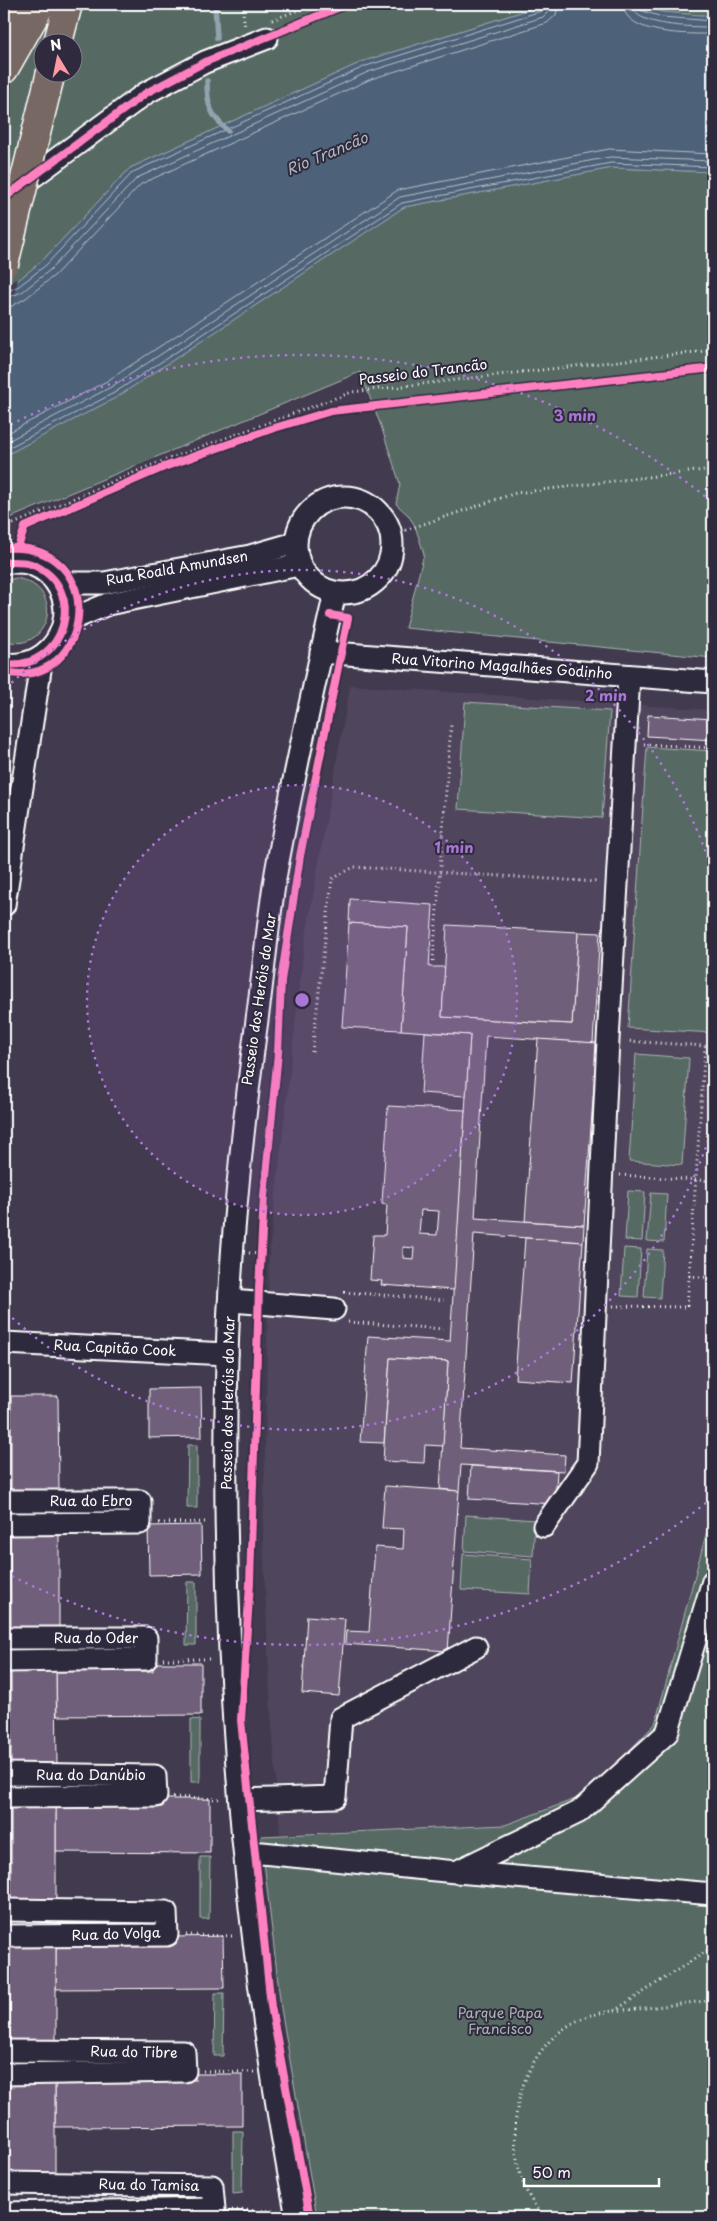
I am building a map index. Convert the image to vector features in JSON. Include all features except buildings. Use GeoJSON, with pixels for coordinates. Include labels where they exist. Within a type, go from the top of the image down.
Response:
{"type":"FeatureCollection","features":[{"type":"Feature","properties":{"kind":"highway"},"geometry":{"type":"LineString","coordinates":[[4,20],[13,4]]}},
{"type":"Feature","properties":{"kind":"highway"},"geometry":{"type":"LineString","coordinates":[[4,69],[41,4]]}},
{"type":"Feature","properties":{"kind":"highway"},"geometry":{"type":"LineString","coordinates":[[61,32],[68,4]]}},
{"type":"Feature","properties":{"kind":"highway"},"geometry":{"type":"LineString","coordinates":[[4,264],[49,82]]}},
{"type":"Feature","properties":{"kind":"street"},"geometry":{"type":"LineString","coordinates":[[4,198],[146,93],[264,28]]}},
{"type":"Feature","properties":{"kind":"street"},"geometry":{"type":"LineString","coordinates":[[349,497],[368,503],[382,516],[391,535],[391,554],[384,571],[371,585],[354,592],[335,593],[314,583],[299,565],[295,543],[300,524],[312,509],[329,499],[349,497]]}},
{"type":"Feature","properties":{"kind":"street","name":"Rua Roald Amundsen"},"geometry":{"type":"LineString","coordinates":[[56,583],[104,582],[250,556],[295,543]]}},
{"type":"Feature","properties":{"kind":"street"},"geometry":{"type":"LineString","coordinates":[[4,562],[29,563],[44,571],[56,583],[65,602],[65,622],[57,642],[42,657],[24,664],[4,664]]}},
{"type":"Feature","properties":{"kind":"street","name":"Rua Roald Amundsen"},"geometry":{"type":"LineString","coordinates":[[65,622],[108,604],[252,573],[299,565]]}},
{"type":"Feature","properties":{"kind":"street","name":"Passeio dos Heróis do Mar"},"geometry":{"type":"LineString","coordinates":[[297,2214],[273,2072],[253,1936],[240,1800],[230,1660],[225,1522],[227,1354],[236,1205],[245,1111],[277,869],[320,652],[335,593]]}},
{"type":"Feature","properties":{"kind":"street","name":"Rua Vitorino Magalhães Godinho"},"geometry":{"type":"LineString","coordinates":[[320,652],[713,682]]}},
{"type":"Feature","properties":{"kind":"street"},"geometry":{"type":"LineString","coordinates":[[4,905],[42,657]]}},
{"type":"Feature","properties":{"kind":"street"},"geometry":{"type":"LineString","coordinates":[[544,1526],[588,1463],[608,1040],[630,676]]}},
{"type":"Feature","properties":{"kind":"street"},"geometry":{"type":"LineString","coordinates":[[231,1301],[337,1307]]}},
{"type":"Feature","properties":{"kind":"street","name":"Rua Capitão Cook"},"geometry":{"type":"LineString","coordinates":[[4,1343],[227,1354]]}},
{"type":"Feature","properties":{"kind":"street","name":"Rua do Ebro"},"geometry":{"type":"LineString","coordinates":[[4,1501],[140,1500],[140,1523],[4,1524]]}},
{"type":"Feature","properties":{"kind":"street"},"geometry":{"type":"LineString","coordinates":[[456,1872],[579,1812],[668,1733],[713,1581]]}},
{"type":"Feature","properties":{"kind":"street","name":"Rua do Oder"},"geometry":{"type":"LineString","coordinates":[[4,1638],[146,1638],[146,1658],[4,1661]]}},
{"type":"Feature","properties":{"kind":"street"},"geometry":{"type":"LineString","coordinates":[[240,1800],[335,1797],[341,1718],[476,1647]]}},
{"type":"Feature","properties":{"kind":"street","name":"Rua do Danúbio"},"geometry":{"type":"LineString","coordinates":[[4,1774],[155,1776],[156,1796],[4,1797]]}},
{"type":"Feature","properties":{"kind":"street"},"geometry":{"type":"LineString","coordinates":[[245,1854],[262,1853],[713,1894]]}},
{"type":"Feature","properties":{"kind":"street","name":"Rua do Volga"},"geometry":{"type":"LineString","coordinates":[[4,1910],[166,1912],[166,1935],[4,1936]]}},
{"type":"Feature","properties":{"kind":"street","name":"Rua do Tibre"},"geometry":{"type":"LineString","coordinates":[[4,2051],[184,2052],[185,2071],[4,2074]]}},
{"type":"Feature","properties":{"kind":"street","name":"Rua do Tamisa"},"geometry":{"type":"LineString","coordinates":[[4,2184],[212,2186],[214,2209],[4,2213]]}},
{"type":"Feature","properties":{"kind":"path"},"geometry":{"type":"LineString","coordinates":[[242,4],[245,30],[264,28],[314,4]]}},
{"type":"Feature","properties":{"kind":"path"},"geometry":{"type":"LineString","coordinates":[[25,527],[164,467],[297,421]]}},
{"type":"Feature","properties":{"kind":"path"},"geometry":{"type":"LineString","coordinates":[[391,535],[516,493],[713,469]]}},
{"type":"Feature","properties":{"kind":"path"},"geometry":{"type":"LineString","coordinates":[[433,961],[451,725]]}},
{"type":"Feature","properties":{"kind":"path"},"geometry":{"type":"LineString","coordinates":[[626,743],[713,748]]}},
{"type":"Feature","properties":{"kind":"path"},"geometry":{"type":"LineString","coordinates":[[312,1052],[332,879],[354,867],[618,883]]}},
{"type":"Feature","properties":{"kind":"path"},"geometry":{"type":"LineString","coordinates":[[596,1305],[686,1308],[705,1046],[608,1040]]}},
{"type":"Feature","properties":{"kind":"path"},"geometry":{"type":"LineString","coordinates":[[602,1174],[713,1180]]}},
{"type":"Feature","properties":{"kind":"path"},"geometry":{"type":"LineString","coordinates":[[260,1262],[261,1245]]}},
{"type":"Feature","properties":{"kind":"path"},"geometry":{"type":"LineString","coordinates":[[689,1276],[713,1278]]}},
{"type":"Feature","properties":{"kind":"path"},"geometry":{"type":"LineString","coordinates":[[337,1307],[444,1300]]}},
{"type":"Feature","properties":{"kind":"path"},"geometry":{"type":"LineString","coordinates":[[337,1307],[444,1329]]}},
{"type":"Feature","properties":{"kind":"path"},"geometry":{"type":"LineString","coordinates":[[140,1523],[225,1522]]}},
{"type":"Feature","properties":{"kind":"path"},"geometry":{"type":"LineString","coordinates":[[146,1658],[230,1660]]}},
{"type":"Feature","properties":{"kind":"path"},"geometry":{"type":"LineString","coordinates":[[156,1796],[240,1800]]}},
{"type":"Feature","properties":{"kind":"path"},"geometry":{"type":"LineString","coordinates":[[166,1935],[253,1936]]}},
{"type":"Feature","properties":{"kind":"path"},"geometry":{"type":"LineString","coordinates":[[613,2011],[713,1947]]}},
{"type":"Feature","properties":{"kind":"path"},"geometry":{"type":"LineString","coordinates":[[544,2217],[534,2205],[524,2185],[518,2162],[516,2133],[523,2083],[534,2060],[548,2042],[566,2027],[586,2017],[613,2011],[713,2000]]}},
{"type":"Feature","properties":{"kind":"path"},"geometry":{"type":"LineString","coordinates":[[185,2071],[273,2072]]}},
{"type":"Feature","properties":{"kind":"path"},"geometry":{"type":"LineString","coordinates":[[214,2209],[297,2214]]}},
{"type":"Feature","properties":{"kind":"shaded area"},"geometry":{"type":"Polygon","coordinates":[[[350,685],[713,710],[713,1508],[655,1724],[586,1795],[505,1825],[280,1834],[270,1698],[263,1539],[269,1254],[304,947],[350,685]]]}},
{"type":"Feature","properties":{"kind":"green space"},"geometry":{"type":"Polygon","coordinates":[[[4,4],[547,4],[364,61],[130,168],[42,261],[4,289],[4,4]]]}},
{"type":"Feature","properties":{"kind":"green space"},"geometry":{"type":"Polygon","coordinates":[[[635,4],[713,4],[713,16],[662,12],[635,4]]]}},
{"type":"Feature","properties":{"kind":"green space"},"geometry":{"type":"Polygon","coordinates":[[[612,168],[713,172],[713,658],[405,628],[424,554],[415,526],[408,515],[396,504],[400,484],[381,426],[360,372],[10,518],[4,518],[4,456],[117,397],[404,207],[612,168]]]}},
{"type":"Feature","properties":{"kind":"green space"},"geometry":{"type":"Polygon","coordinates":[[[16,578],[33,584],[43,594],[47,606],[46,619],[41,630],[32,639],[19,643],[4,640],[4,581],[16,578]]]}},
{"type":"Feature","properties":{"kind":"green space"},"geometry":{"type":"Polygon","coordinates":[[[465,702],[610,711],[602,818],[458,809],[465,702]]]}},
{"type":"Feature","properties":{"kind":"green space"},"geometry":{"type":"Polygon","coordinates":[[[647,747],[713,751],[713,1033],[628,1028],[647,747]]]}},
{"type":"Feature","properties":{"kind":"green space"},"geometry":{"type":"Polygon","coordinates":[[[636,1054],[689,1058],[682,1165],[629,1161],[636,1054]]]}},
{"type":"Feature","properties":{"kind":"green space"},"geometry":{"type":"Polygon","coordinates":[[[628,1191],[645,1192],[642,1241],[625,1240],[628,1191]]]}},
{"type":"Feature","properties":{"kind":"green space"},"geometry":{"type":"Polygon","coordinates":[[[651,1193],[667,1194],[664,1242],[647,1241],[651,1193]]]}},
{"type":"Feature","properties":{"kind":"green space"},"geometry":{"type":"Polygon","coordinates":[[[624,1248],[641,1249],[638,1297],[621,1296],[624,1248]]]}},
{"type":"Feature","properties":{"kind":"green space"},"geometry":{"type":"Polygon","coordinates":[[[647,1249],[663,1250],[660,1298],[644,1297],[647,1249]]]}},
{"type":"Feature","properties":{"kind":"green space"},"geometry":{"type":"Polygon","coordinates":[[[188,1445],[197,1445],[197,1508],[187,1508],[188,1445]]]}},
{"type":"Feature","properties":{"kind":"green space","name":"Parque Papa Francisco"},"geometry":{"type":"Polygon","coordinates":[[[713,1508],[713,2217],[317,2217],[281,2008],[261,1836],[505,1825],[586,1795],[655,1724],[713,1508]]]}},
{"type":"Feature","properties":{"kind":"green space"},"geometry":{"type":"Polygon","coordinates":[[[466,1515],[535,1520],[533,1556],[464,1551],[466,1515]]]}},
{"type":"Feature","properties":{"kind":"green space"},"geometry":{"type":"Polygon","coordinates":[[[463,1554],[532,1559],[530,1594],[461,1590],[463,1554]]]}},
{"type":"Feature","properties":{"kind":"green space"},"geometry":{"type":"Polygon","coordinates":[[[187,1582],[196,1582],[196,1645],[186,1645],[187,1582]]]}},
{"type":"Feature","properties":{"kind":"green space"},"geometry":{"type":"Polygon","coordinates":[[[191,1719],[200,1720],[200,1782],[191,1782],[191,1719]]]}},
{"type":"Feature","properties":{"kind":"green space"},"geometry":{"type":"Polygon","coordinates":[[[200,1857],[210,1857],[209,1919],[200,1919],[200,1857]]]}},
{"type":"Feature","properties":{"kind":"green space"},"geometry":{"type":"Polygon","coordinates":[[[215,1993],[224,1993],[223,2056],[214,2056],[215,1993]]]}},
{"type":"Feature","properties":{"kind":"green space"},"geometry":{"type":"Polygon","coordinates":[[[233,2131],[243,2131],[242,2193],[233,2194],[233,2131]]]}},
{"type":"Feature","properties":{"kind":"water","name":"Rio Trancão"},"geometry":{"type":"Polygon","coordinates":[[[547,4],[635,4],[662,12],[713,16],[713,172],[612,168],[404,207],[117,397],[4,456],[4,289],[42,261],[130,168],[364,61],[547,4]]]}},
{"type":"Feature","properties":{"kind":"pier"},"geometry":{"type":"Polygon","coordinates":[[[18,278],[16,287],[4,334],[4,286],[18,278]]]}},
{"type":"Feature","properties":{"kind":"waterway"},"geometry":{"type":"LineString","coordinates":[[215,4],[217,38]]}},
{"type":"Feature","properties":{"kind":"waterway"},"geometry":{"type":"LineString","coordinates":[[207,81],[209,103],[213,114],[228,131]]}},
{"type":"Feature","properties":{"kind":"cycle path"},"geometry":{"type":"LineString","coordinates":[[4,198],[146,93],[205,62],[347,4]]}},
{"type":"Feature","properties":{"kind":"cycle path"},"geometry":{"type":"LineString","coordinates":[[18,547],[25,527],[164,467],[271,429],[331,411],[713,368]]}},
{"type":"Feature","properties":{"kind":"cycle path"},"geometry":{"type":"LineString","coordinates":[[4,548],[39,552],[62,567],[75,589],[78,614],[72,639],[57,660],[34,672],[4,672]]}},
{"type":"Feature","properties":{"kind":"cycle path"},"geometry":{"type":"LineString","coordinates":[[4,562],[28,563],[49,575],[60,590],[65,608],[63,626],[55,642],[43,655],[25,663],[4,664]]}},
{"type":"Feature","properties":{"kind":"cycle path"},"geometry":{"type":"LineString","coordinates":[[310,2217],[271,2006],[241,1720],[250,1583],[259,1288],[264,1196],[278,1053],[281,981],[300,856],[348,618],[330,615]]}}]}
